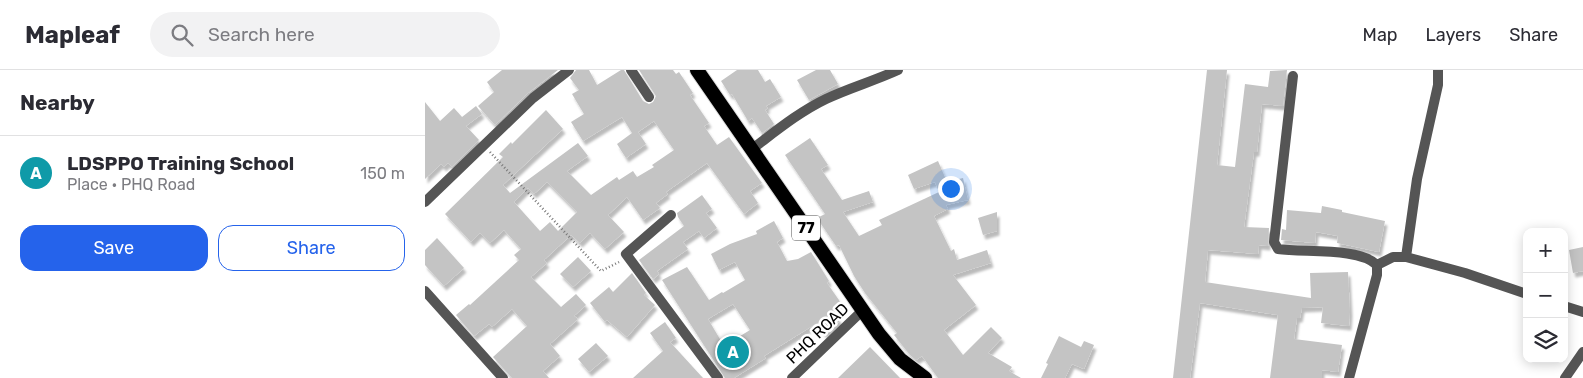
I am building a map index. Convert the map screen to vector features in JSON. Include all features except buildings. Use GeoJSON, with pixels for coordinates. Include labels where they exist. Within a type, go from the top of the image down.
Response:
{"type":"FeatureCollection","features":[{"type":"Feature","properties":{"kind":"highway","name":"77"},"geometry":{"type":"LineString","coordinates":[[697,70],[863,310],[900,359],[925,378]]}},
{"type":"Feature","properties":{"kind":"street"},"geometry":{"type":"LineString","coordinates":[[425,202],[533,98],[569,70]]}},
{"type":"Feature","properties":{"kind":"street"},"geometry":{"type":"LineString","coordinates":[[631,70],[649,97]]}},
{"type":"Feature","properties":{"kind":"street"},"geometry":{"type":"LineString","coordinates":[[752,149],[794,118],[825,100],[898,70]]}},
{"type":"Feature","properties":{"kind":"street"},"geometry":{"type":"LineString","coordinates":[[1406,256],[1417,179],[1438,85],[1438,70]]}},
{"type":"Feature","properties":{"kind":"street"},"geometry":{"type":"LineString","coordinates":[[1293,76],[1274,237],[1275,246],[1278,249],[1284,250],[1353,254],[1377,265]]}},
{"type":"Feature","properties":{"kind":"street"},"geometry":{"type":"LineString","coordinates":[[671,215],[626,254],[718,378]]}},
{"type":"Feature","properties":{"kind":"street"},"geometry":{"type":"LineString","coordinates":[[1377,265],[1393,257],[1406,256],[1523,293]]}},
{"type":"Feature","properties":{"kind":"street"},"geometry":{"type":"LineString","coordinates":[[1349,378],[1377,275],[1377,265]]}},
{"type":"Feature","properties":{"kind":"street"},"geometry":{"type":"LineString","coordinates":[[425,291],[503,378]]}},
{"type":"Feature","properties":{"kind":"street"},"geometry":{"type":"LineString","coordinates":[[1568,307],[1583,312]]}},
{"type":"Feature","properties":{"kind":"street","name":"PHQ ROAD"},"geometry":{"type":"LineString","coordinates":[[793,378],[863,310]]}},
{"type":"Feature","properties":{"kind":"street"},"geometry":{"type":"LineString","coordinates":[[1565,378],[1583,352]]}},
{"type":"Feature","properties":{"kind":"path"},"geometry":{"type":"LineString","coordinates":[[483,145],[601,271],[617,264],[626,254]]}},
{"type":"Feature","properties":{"kind":"place","name":"LDSPPO Training School"},"geometry":{"type":"Point","coordinates":[733,352]}}]}
